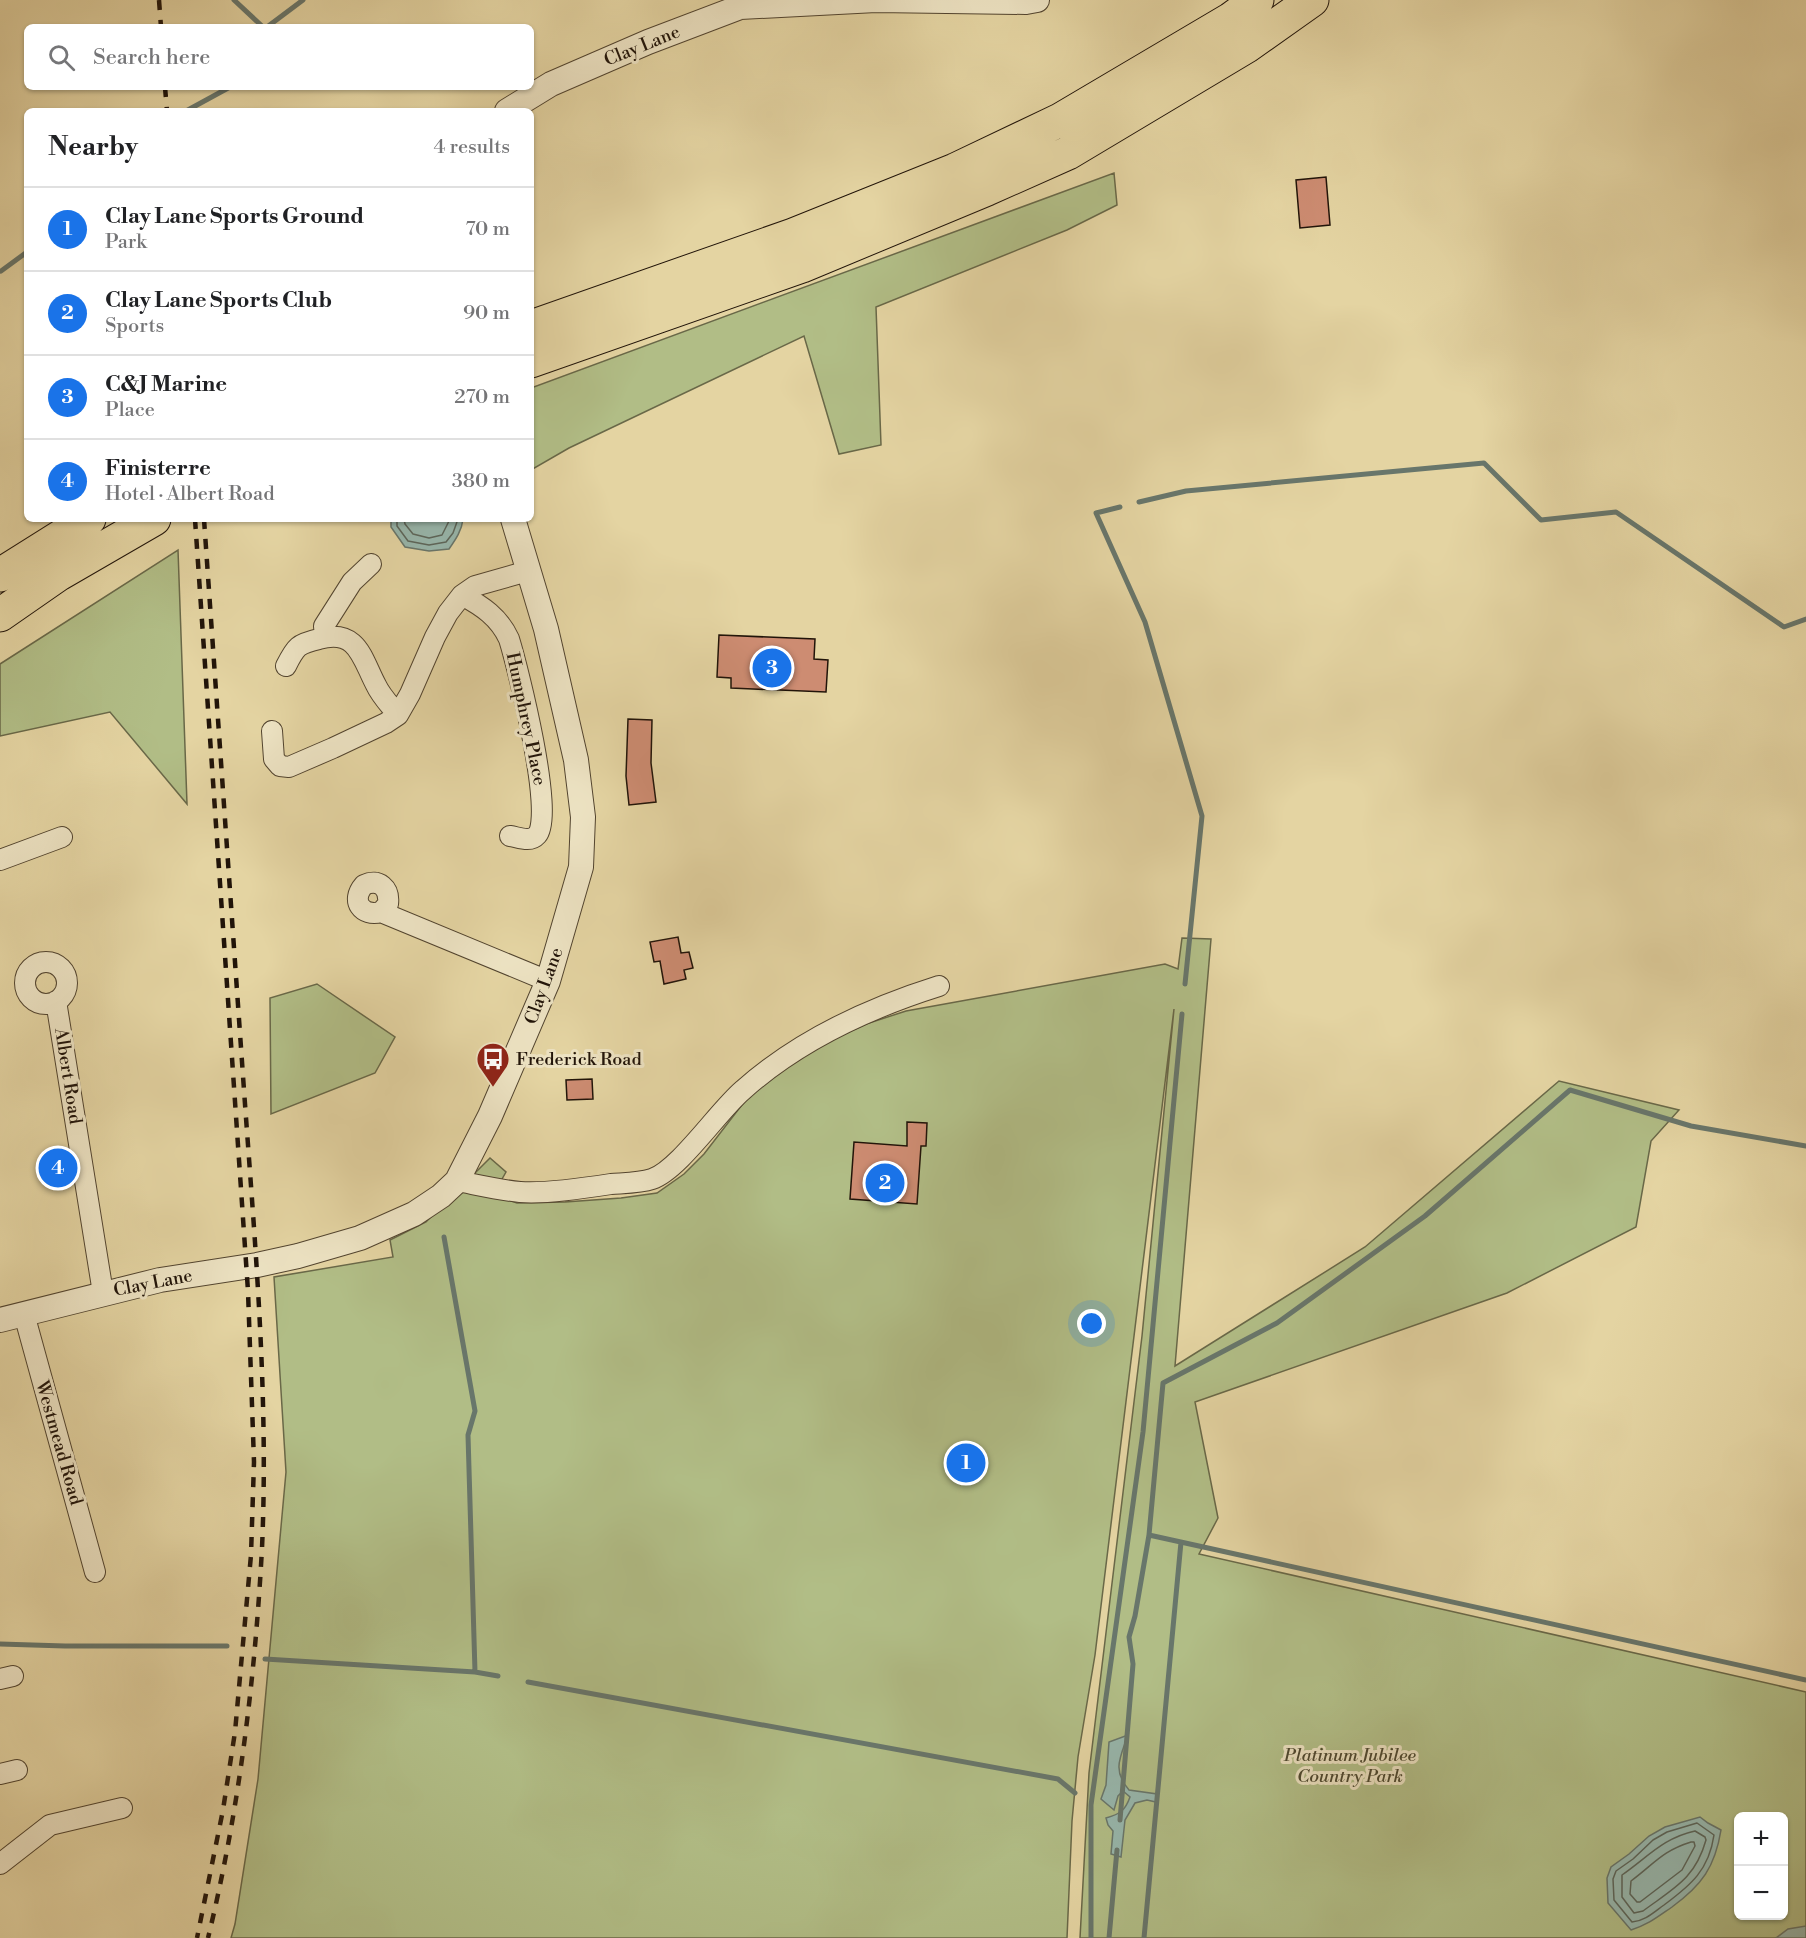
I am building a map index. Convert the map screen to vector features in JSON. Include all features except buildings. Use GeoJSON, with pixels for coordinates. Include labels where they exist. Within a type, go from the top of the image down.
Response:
{"type":"FeatureCollection","features":[{"type":"Feature","properties":{"kind":"highway"},"geometry":{"type":"LineString","coordinates":[[534,326],[793,235],[955,170],[1060,120],[1231,19],[1257,0]]}},
{"type":"Feature","properties":{"kind":"highway"},"geometry":{"type":"LineString","coordinates":[[534,360],[802,266],[1068,153],[1246,46],[1312,0]]}},
{"type":"Feature","properties":{"kind":"highway"},"geometry":{"type":"LineString","coordinates":[[0,575],[84,522]]}},
{"type":"Feature","properties":{"kind":"highway"},"geometry":{"type":"LineString","coordinates":[[0,615],[59,574],[149,522]]}},
{"type":"Feature","properties":{"kind":"street","name":"Clay Lane"},"geometry":{"type":"LineString","coordinates":[[512,108],[551,84],[648,42],[740,7],[876,0],[1026,2],[1037,0]]}},
{"type":"Feature","properties":{"kind":"street","name":"Clay Lane"},"geometry":{"type":"LineString","coordinates":[[0,1320],[160,1280],[298,1256],[360,1238],[414,1214],[441,1196],[457,1181],[490,1116],[548,981],[581,867],[583,817],[576,760],[546,629],[514,522]]}},
{"type":"Feature","properties":{"kind":"street"},"geometry":{"type":"LineString","coordinates":[[325,637],[324,626],[352,582],[371,564]]}},
{"type":"Feature","properties":{"kind":"street"},"geometry":{"type":"LineString","coordinates":[[272,731],[274,759],[280,766],[289,767],[386,723],[398,715],[448,613],[462,594],[475,586],[528,571]]}},
{"type":"Feature","properties":{"kind":"street","name":"Humphrey Place"},"geometry":{"type":"LineString","coordinates":[[462,594],[495,617],[504,627],[509,639],[540,778],[542,814],[539,831],[533,838],[528,839],[510,836]]}},
{"type":"Feature","properties":{"kind":"street"},"geometry":{"type":"LineString","coordinates":[[286,666],[300,644],[325,637],[344,639],[358,648],[376,686],[398,715]]}},
{"type":"Feature","properties":{"kind":"street"},"geometry":{"type":"LineString","coordinates":[[0,860],[62,837]]}},
{"type":"Feature","properties":{"kind":"street"},"geometry":{"type":"LineString","coordinates":[[381,912],[548,981]]}},
{"type":"Feature","properties":{"kind":"street"},"geometry":{"type":"LineString","coordinates":[[457,1181],[521,1192],[653,1179],[669,1169],[681,1157],[742,1090],[791,1052],[892,1001],[939,986]]}},
{"type":"Feature","properties":{"kind":"street","name":"Albert Road"},"geometry":{"type":"LineString","coordinates":[[56,1001],[103,1293]]}},
{"type":"Feature","properties":{"kind":"street","name":"Westmead Road"},"geometry":{"type":"LineString","coordinates":[[24,1314],[95,1572]]}},
{"type":"Feature","properties":{"kind":"street"},"geometry":{"type":"LineString","coordinates":[[0,1864],[50,1825],[122,1808]]}},
{"type":"Feature","properties":{"kind":"green space"},"geometry":{"type":"Polygon","coordinates":[[[1114,173],[1117,205],[1067,230],[876,307],[881,445],[839,454],[804,336],[569,448],[534,468],[534,387],[1114,173]]]}},
{"type":"Feature","properties":{"kind":"green space"},"geometry":{"type":"Polygon","coordinates":[[[178,550],[187,804],[110,712],[0,736],[0,664],[178,550]]]}},
{"type":"Feature","properties":{"kind":"green space","name":"Platinum Jubilee Country Park"},"geometry":{"type":"Polygon","coordinates":[[[1182,938],[1211,939],[1175,1366],[1365,1247],[1559,1081],[1679,1110],[1651,1141],[1636,1227],[1507,1293],[1195,1402],[1218,1518],[1199,1554],[1806,1692],[1806,1938],[1080,1938],[1089,1773],[1142,1336],[1174,1009],[1095,1655],[1078,1757],[1072,1821],[1067,1938],[231,1938],[258,1779],[286,1472],[274,1277],[393,1257],[390,1240],[426,1222],[490,1158],[506,1172],[493,1195],[517,1203],[621,1198],[657,1193],[684,1174],[704,1154],[748,1097],[801,1054],[866,1024],[906,1011],[1165,964],[1178,969],[1182,938]]]}},
{"type":"Feature","properties":{"kind":"green space"},"geometry":{"type":"Polygon","coordinates":[[[317,984],[395,1037],[375,1073],[271,1114],[270,998],[317,984]]]}},
{"type":"Feature","properties":{"kind":"water"},"geometry":{"type":"Polygon","coordinates":[[[391,522],[462,522],[460,531],[449,549],[429,551],[405,547],[391,527],[391,522]]]}},
{"type":"Feature","properties":{"kind":"water"},"geometry":{"type":"Polygon","coordinates":[[[1128,1735],[1119,1764],[1124,1783],[1129,1790],[1157,1794],[1156,1802],[1147,1800],[1135,1803],[1125,1820],[1121,1857],[1111,1854],[1113,1831],[1106,1818],[1121,1811],[1130,1797],[1123,1791],[1118,1796],[1114,1810],[1101,1799],[1106,1785],[1109,1742],[1128,1735]]]}},
{"type":"Feature","properties":{"kind":"water"},"geometry":{"type":"Polygon","coordinates":[[[1700,1817],[1721,1830],[1715,1855],[1706,1874],[1672,1907],[1648,1923],[1631,1930],[1608,1903],[1607,1878],[1611,1867],[1649,1836],[1665,1827],[1700,1817]]]}},
{"type":"Feature","properties":{"kind":"water"},"geometry":{"type":"Polygon","coordinates":[[[1806,1926],[1806,1938],[1776,1938],[1788,1929],[1806,1926]]]}},
{"type":"Feature","properties":{"kind":"waterway"},"geometry":{"type":"LineString","coordinates":[[234,0],[260,24]]}},
{"type":"Feature","properties":{"kind":"waterway"},"geometry":{"type":"LineString","coordinates":[[271,24],[303,0]]}},
{"type":"Feature","properties":{"kind":"waterway"},"geometry":{"type":"LineString","coordinates":[[192,108],[224,90]]}},
{"type":"Feature","properties":{"kind":"waterway"},"geometry":{"type":"LineString","coordinates":[[1,271],[24,254]]}},
{"type":"Feature","properties":{"kind":"waterway"},"geometry":{"type":"LineString","coordinates":[[1139,502],[1186,491],[1484,463],[1541,520],[1616,512],[1784,627],[1806,619]]}},
{"type":"Feature","properties":{"kind":"waterway"},"geometry":{"type":"LineString","coordinates":[[1120,507],[1096,513],[1145,622],[1202,816],[1185,984]]}},
{"type":"Feature","properties":{"kind":"waterway"},"geometry":{"type":"LineString","coordinates":[[1091,1938],[1091,1805],[1143,1432],[1182,1014]]}},
{"type":"Feature","properties":{"kind":"waterway"},"geometry":{"type":"LineString","coordinates":[[1120,1820],[1133,1664],[1129,1637],[1135,1616],[1149,1535],[1163,1383],[1277,1323],[1425,1216],[1570,1090],[1691,1126],[1806,1146]]}},
{"type":"Feature","properties":{"kind":"waterway"},"geometry":{"type":"LineString","coordinates":[[444,1237],[475,1411],[468,1435],[475,1672]]}},
{"type":"Feature","properties":{"kind":"waterway"},"geometry":{"type":"LineString","coordinates":[[1149,1535],[1806,1680]]}},
{"type":"Feature","properties":{"kind":"waterway"},"geometry":{"type":"LineString","coordinates":[[1144,1938],[1181,1542]]}},
{"type":"Feature","properties":{"kind":"waterway"},"geometry":{"type":"LineString","coordinates":[[0,1644],[227,1646]]}},
{"type":"Feature","properties":{"kind":"waterway"},"geometry":{"type":"LineString","coordinates":[[265,1659],[475,1672],[498,1676]]}},
{"type":"Feature","properties":{"kind":"waterway"},"geometry":{"type":"LineString","coordinates":[[528,1682],[1058,1779],[1075,1793]]}},
{"type":"Feature","properties":{"kind":"waterway"},"geometry":{"type":"LineString","coordinates":[[1109,1938],[1117,1850]]}},
{"type":"Feature","properties":{"kind":"railway"},"geometry":{"type":"LineString","coordinates":[[159,0],[161,24]]}},
{"type":"Feature","properties":{"kind":"railway"},"geometry":{"type":"LineString","coordinates":[[165,90],[167,108]]}},
{"type":"Feature","properties":{"kind":"railway"},"geometry":{"type":"LineString","coordinates":[[195,522],[248,1291],[254,1462],[251,1555],[235,1732],[223,1810],[197,1938]]}},
{"type":"Feature","properties":{"kind":"railway"},"geometry":{"type":"LineString","coordinates":[[204,522],[256,1253],[264,1430],[262,1548],[250,1695],[229,1842],[208,1938]]}},
{"type":"Feature","properties":{"kind":"place","name":"C&J Marine"},"geometry":{"type":"Point","coordinates":[772,668]}},
{"type":"Feature","properties":{"kind":"place","name":"Frederick Road"},"geometry":{"type":"Point","coordinates":[493,1088]}},
{"type":"Feature","properties":{"kind":"place","name":"Finisterre"},"geometry":{"type":"Point","coordinates":[58,1168]}},
{"type":"Feature","properties":{"kind":"place","name":"Clay Lane Sports Club"},"geometry":{"type":"Point","coordinates":[885,1183]}},
{"type":"Feature","properties":{"kind":"place","name":"Clay Lane Sports Ground"},"geometry":{"type":"Point","coordinates":[966,1463]}}]}
